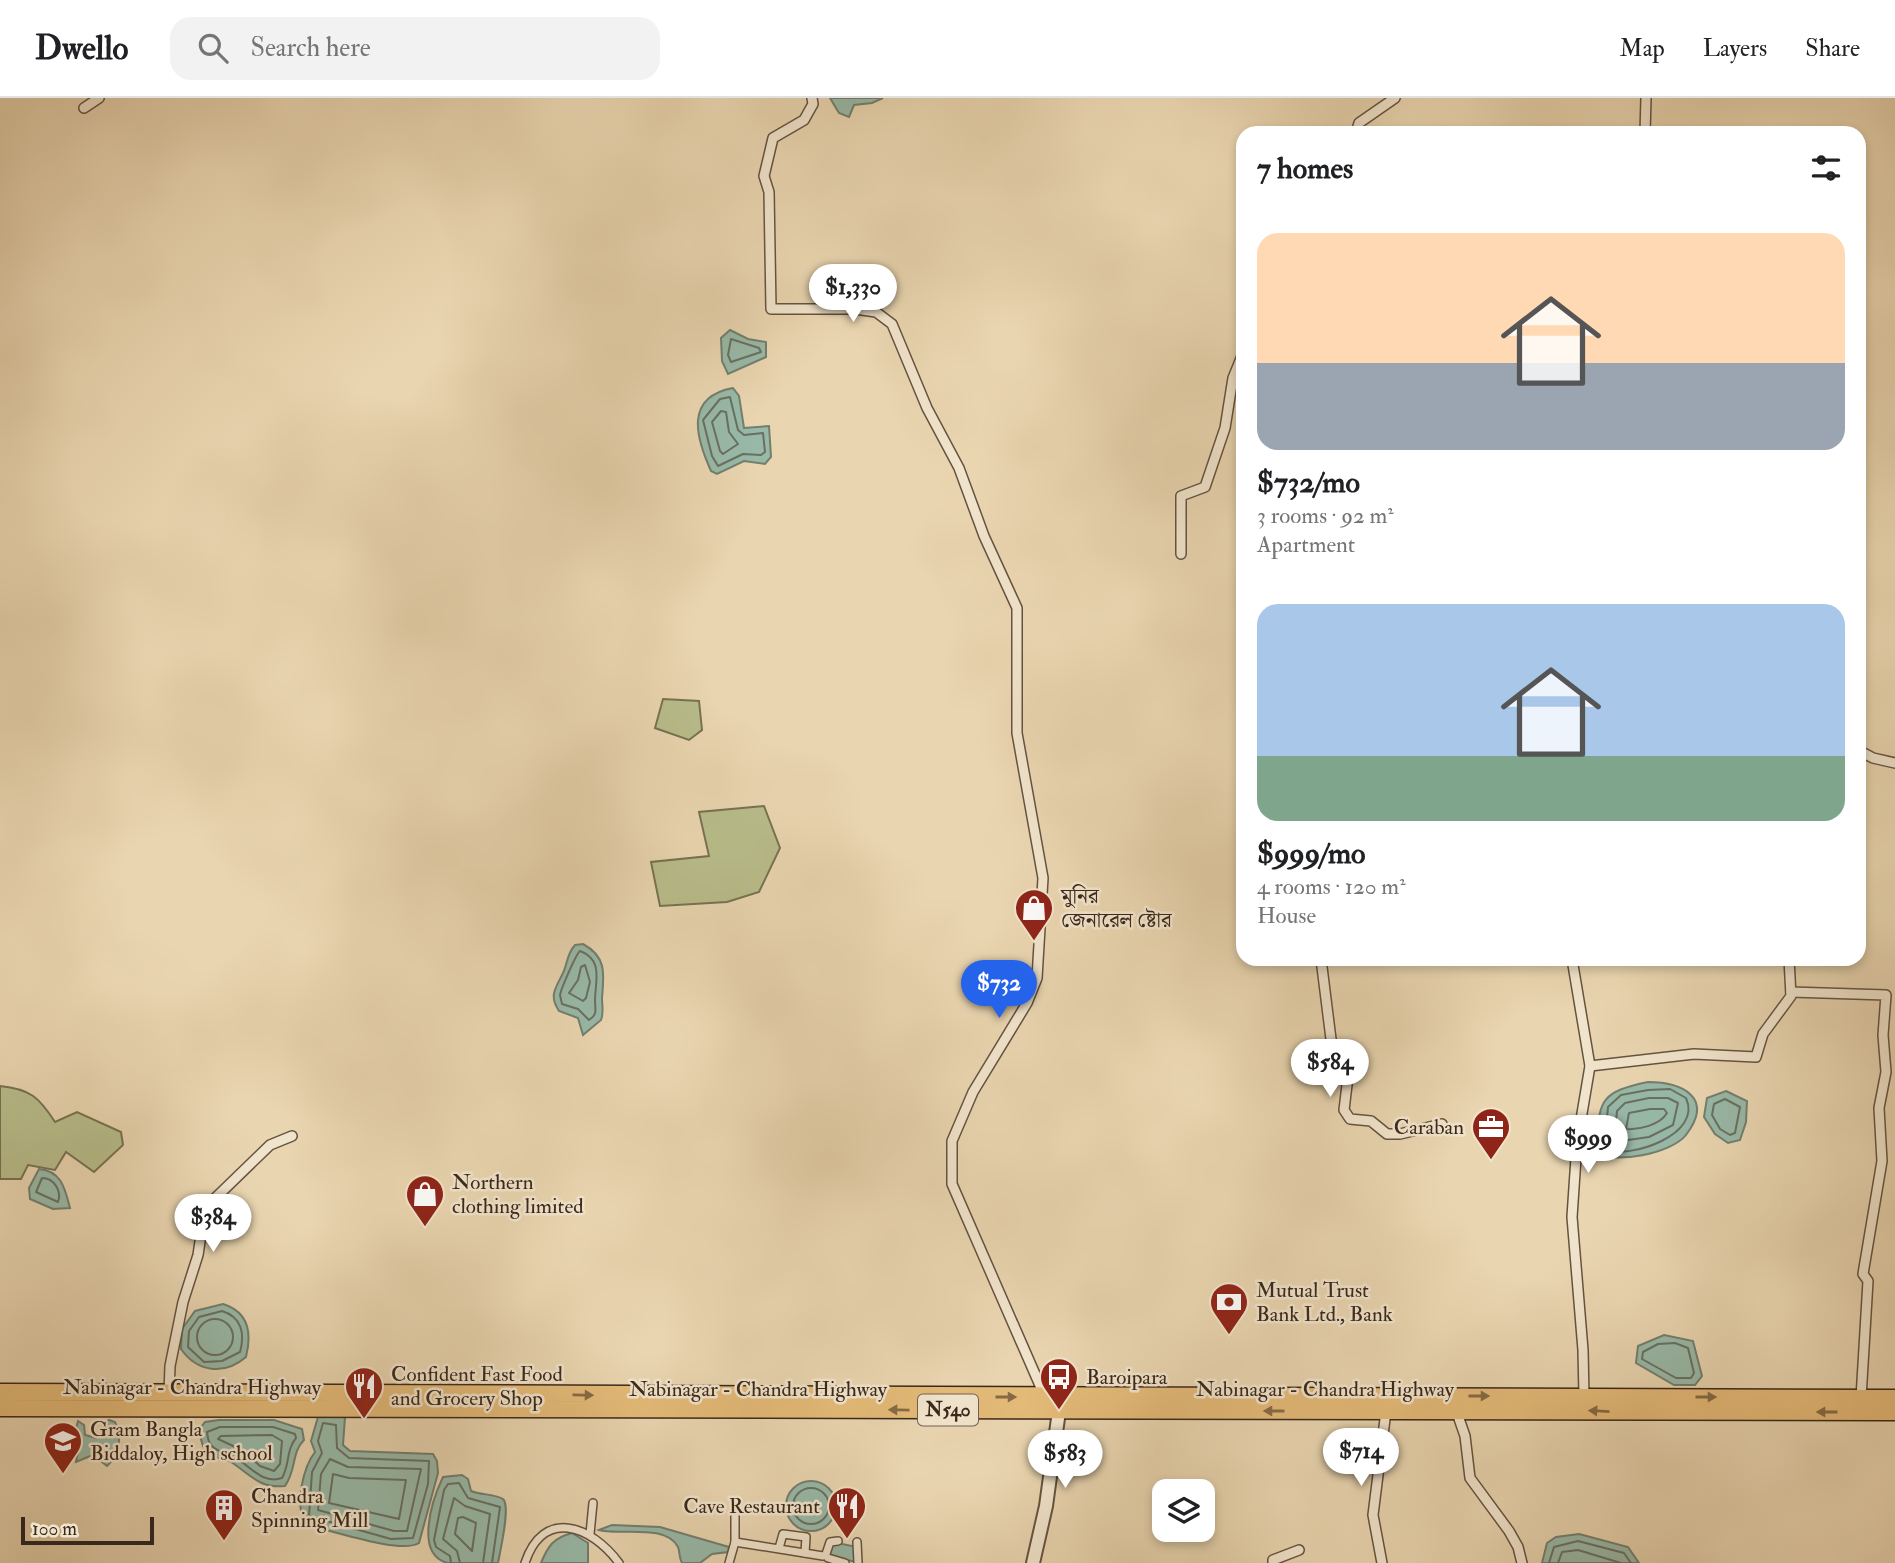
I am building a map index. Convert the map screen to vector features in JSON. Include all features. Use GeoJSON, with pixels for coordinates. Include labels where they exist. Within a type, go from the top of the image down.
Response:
{"type":"FeatureCollection","features":[{"type":"Feature","properties":{"kind":"highway","name":"Nabinagar - Chandra Highway"},"geometry":{"type":"LineString","coordinates":[[0,1392],[1059,1411],[1456,1409],[1895,1412]]}},
{"type":"Feature","properties":{"kind":"highway","name":"Nabinagar - Chandra Highway"},"geometry":{"type":"LineString","coordinates":[[0,1408],[1045,1397],[1895,1398]]}},
{"type":"Feature","properties":{"kind":"street"},"geometry":{"type":"LineString","coordinates":[[83,108],[99,98]]}},
{"type":"Feature","properties":{"kind":"street"},"geometry":{"type":"LineString","coordinates":[[812,98],[813,104],[804,120],[773,138],[764,176],[769,192],[771,309],[855,309],[876,312],[892,324],[927,408],[959,468],[984,536],[1018,612],[1017,733],[1042,878],[1037,978],[1027,1003],[973,1093],[952,1141],[952,1184],[1045,1397]]}},
{"type":"Feature","properties":{"kind":"street"},"geometry":{"type":"LineString","coordinates":[[1358,126],[1395,98]]}},
{"type":"Feature","properties":{"kind":"street"},"geometry":{"type":"LineString","coordinates":[[1645,126],[1646,98]]}},
{"type":"Feature","properties":{"kind":"street"},"geometry":{"type":"LineString","coordinates":[[1181,554],[1181,496],[1205,487],[1225,428],[1236,371]]}},
{"type":"Feature","properties":{"kind":"street"},"geometry":{"type":"LineString","coordinates":[[1866,754],[1895,763]]}},
{"type":"Feature","properties":{"kind":"street"},"geometry":{"type":"LineString","coordinates":[[1322,966],[1334,1063],[1349,1068],[1344,1110],[1350,1119],[1371,1121],[1387,1134],[1400,1134],[1441,1124]]}},
{"type":"Feature","properties":{"kind":"street"},"geometry":{"type":"LineString","coordinates":[[1573,966],[1590,1066],[1577,1143],[1572,1217],[1584,1396]]}},
{"type":"Feature","properties":{"kind":"street"},"geometry":{"type":"LineString","coordinates":[[1590,1066],[1694,1054],[1756,1057],[1763,1034],[1791,992],[1789,966]]}},
{"type":"Feature","properties":{"kind":"street"},"geometry":{"type":"LineString","coordinates":[[1791,992],[1886,995],[1883,1035],[1886,1072],[1879,1108],[1882,1161],[1863,1275],[1868,1281],[1861,1398]]}},
{"type":"Feature","properties":{"kind":"street"},"geometry":{"type":"LineString","coordinates":[[169,1393],[170,1366],[183,1302],[198,1255],[205,1208],[270,1145],[292,1136]]}},
{"type":"Feature","properties":{"kind":"street"},"geometry":{"type":"LineString","coordinates":[[1456,1409],[1465,1436],[1470,1478],[1509,1531],[1518,1547],[1522,1563]]}},
{"type":"Feature","properties":{"kind":"street"},"geometry":{"type":"LineString","coordinates":[[1033,1563],[1048,1494],[1059,1411]]}},
{"type":"Feature","properties":{"kind":"street"},"geometry":{"type":"LineString","coordinates":[[1382,1563],[1373,1515],[1386,1411]]}},
{"type":"Feature","properties":{"kind":"street"},"geometry":{"type":"LineString","coordinates":[[590,1534],[593,1503]]}},
{"type":"Feature","properties":{"kind":"street"},"geometry":{"type":"LineString","coordinates":[[729,1563],[734,1542],[735,1512]]}},
{"type":"Feature","properties":{"kind":"street"},"geometry":{"type":"LineString","coordinates":[[525,1563],[537,1538],[556,1527],[576,1528],[590,1534],[619,1563]]}},
{"type":"Feature","properties":{"kind":"street"},"geometry":{"type":"LineString","coordinates":[[779,1548],[783,1534],[806,1537],[808,1556]]}},
{"type":"Feature","properties":{"kind":"street"},"geometry":{"type":"LineString","coordinates":[[825,1558],[830,1542],[838,1541]]}},
{"type":"Feature","properties":{"kind":"street"},"geometry":{"type":"LineString","coordinates":[[734,1542],[779,1548],[845,1563]]}},
{"type":"Feature","properties":{"kind":"street"},"geometry":{"type":"LineString","coordinates":[[858,1542],[858,1563]]}},
{"type":"Feature","properties":{"kind":"street"},"geometry":{"type":"LineString","coordinates":[[1273,1563],[1273,1560],[1299,1550]]}},
{"type":"Feature","properties":{"kind":"green space"},"geometry":{"type":"Polygon","coordinates":[[[663,699],[699,701],[702,730],[689,740],[655,728],[663,699]]]}},
{"type":"Feature","properties":{"kind":"green space"},"geometry":{"type":"Polygon","coordinates":[[[764,806],[780,848],[759,892],[727,902],[660,906],[651,862],[709,856],[699,812],[764,806]]]}},
{"type":"Feature","properties":{"kind":"green space"},"geometry":{"type":"Polygon","coordinates":[[[0,1086],[19,1089],[33,1096],[55,1122],[77,1112],[121,1132],[123,1145],[94,1172],[66,1152],[55,1170],[28,1165],[21,1179],[0,1179],[0,1086]]]}},
{"type":"Feature","properties":{"kind":"water"},"geometry":{"type":"Polygon","coordinates":[[[830,98],[883,98],[872,103],[854,105],[849,117],[839,113],[830,98]]]}},
{"type":"Feature","properties":{"kind":"water"},"geometry":{"type":"Polygon","coordinates":[[[730,330],[748,339],[766,342],[766,357],[728,374],[722,361],[721,338],[730,330]]]}},
{"type":"Feature","properties":{"kind":"water"},"geometry":{"type":"Polygon","coordinates":[[[733,388],[739,396],[744,428],[769,426],[771,457],[765,464],[744,461],[717,474],[711,471],[701,445],[698,420],[707,400],[717,393],[733,388]]]}},
{"type":"Feature","properties":{"kind":"water"},"geometry":{"type":"Polygon","coordinates":[[[583,944],[600,960],[603,1012],[601,1020],[583,1035],[578,1018],[559,1011],[554,997],[570,952],[575,945],[583,944]]]}},
{"type":"Feature","properties":{"kind":"water"},"geometry":{"type":"Polygon","coordinates":[[[1648,1082],[1672,1085],[1690,1094],[1697,1111],[1686,1135],[1668,1147],[1642,1155],[1615,1158],[1595,1153],[1600,1112],[1609,1096],[1630,1086],[1648,1082]]]}},
{"type":"Feature","properties":{"kind":"water"},"geometry":{"type":"Polygon","coordinates":[[[1726,1091],[1747,1101],[1746,1122],[1740,1140],[1728,1143],[1715,1134],[1704,1117],[1707,1098],[1726,1091]]]}},
{"type":"Feature","properties":{"kind":"water"},"geometry":{"type":"Polygon","coordinates":[[[39,1169],[47,1170],[58,1177],[70,1208],[53,1209],[30,1199],[29,1188],[39,1169]]]}},
{"type":"Feature","properties":{"kind":"water"},"geometry":{"type":"Polygon","coordinates":[[[223,1304],[238,1312],[246,1324],[249,1340],[246,1357],[229,1367],[203,1367],[187,1357],[181,1349],[182,1329],[195,1311],[223,1304]]]}},
{"type":"Feature","properties":{"kind":"water"},"geometry":{"type":"Polygon","coordinates":[[[1664,1335],[1693,1341],[1702,1376],[1695,1385],[1674,1385],[1636,1363],[1638,1346],[1664,1335]]]}},
{"type":"Feature","properties":{"kind":"water"},"geometry":{"type":"Polygon","coordinates":[[[318,1417],[345,1417],[343,1445],[350,1451],[433,1454],[438,1473],[419,1543],[410,1546],[384,1544],[314,1527],[305,1521],[300,1495],[304,1476],[315,1452],[311,1441],[318,1417]]]}},
{"type":"Feature","properties":{"kind":"water"},"geometry":{"type":"Polygon","coordinates":[[[274,1420],[302,1429],[304,1440],[297,1450],[285,1486],[261,1483],[231,1462],[207,1453],[199,1430],[205,1422],[274,1420]]]}},
{"type":"Feature","properties":{"kind":"water"},"geometry":{"type":"Polygon","coordinates":[[[78,1421],[84,1425],[85,1435],[96,1438],[102,1434],[104,1422],[115,1422],[119,1434],[117,1451],[111,1461],[107,1466],[93,1455],[76,1462],[78,1451],[74,1436],[78,1421]]]}},
{"type":"Feature","properties":{"kind":"water"},"geometry":{"type":"Polygon","coordinates":[[[462,1475],[468,1479],[471,1491],[500,1497],[505,1503],[503,1539],[498,1563],[448,1563],[438,1558],[431,1549],[431,1512],[443,1477],[462,1475]]]}},
{"type":"Feature","properties":{"kind":"water"},"geometry":{"type":"Polygon","coordinates":[[[811,1481],[829,1488],[836,1506],[829,1524],[811,1531],[793,1524],[786,1506],[793,1488],[811,1481]]]}},
{"type":"Feature","properties":{"kind":"water"},"geometry":{"type":"Polygon","coordinates":[[[612,1525],[660,1527],[729,1547],[728,1552],[712,1554],[700,1563],[682,1563],[678,1547],[663,1535],[599,1530],[612,1525]]]}},
{"type":"Feature","properties":{"kind":"water"},"geometry":{"type":"Polygon","coordinates":[[[572,1533],[588,1543],[588,1563],[541,1563],[552,1544],[560,1537],[572,1533]]]}},
{"type":"Feature","properties":{"kind":"water"},"geometry":{"type":"Polygon","coordinates":[[[1579,1534],[1628,1547],[1639,1563],[1542,1563],[1547,1543],[1556,1537],[1579,1534]]]}},
{"type":"Feature","properties":{"kind":"water"},"geometry":{"type":"Polygon","coordinates":[[[832,1542],[857,1547],[856,1562],[829,1556],[832,1542]]]}},
{"type":"Feature","properties":{"kind":"place","name":"মুনির জেনারেল ষ্টোর"},"geometry":{"type":"Point","coordinates":[1034,942]}},
{"type":"Feature","properties":{"kind":"place","name":"Caraban"},"geometry":{"type":"Point","coordinates":[1491,1161]}},
{"type":"Feature","properties":{"kind":"place","name":"Northern clothing limited"},"geometry":{"type":"Point","coordinates":[425,1228]}},
{"type":"Feature","properties":{"kind":"place","name":"Mutual Trust Bank Ltd., Bank"},"geometry":{"type":"Point","coordinates":[1229,1336]}},
{"type":"Feature","properties":{"kind":"place","name":"Baroipara"},"geometry":{"type":"Point","coordinates":[1059,1411]}},
{"type":"Feature","properties":{"kind":"place","name":"Confident Fast Food and Grocery Shop"},"geometry":{"type":"Point","coordinates":[364,1420]}},
{"type":"Feature","properties":{"kind":"place","name":"Gram Bangla Biddaloy, High school"},"geometry":{"type":"Point","coordinates":[63,1475]}},
{"type":"Feature","properties":{"kind":"place","name":"Cave Restaurant"},"geometry":{"type":"Point","coordinates":[847,1540]}},
{"type":"Feature","properties":{"kind":"place","name":"Chandra Spinning Mill"},"geometry":{"type":"Point","coordinates":[224,1542]}}]}
